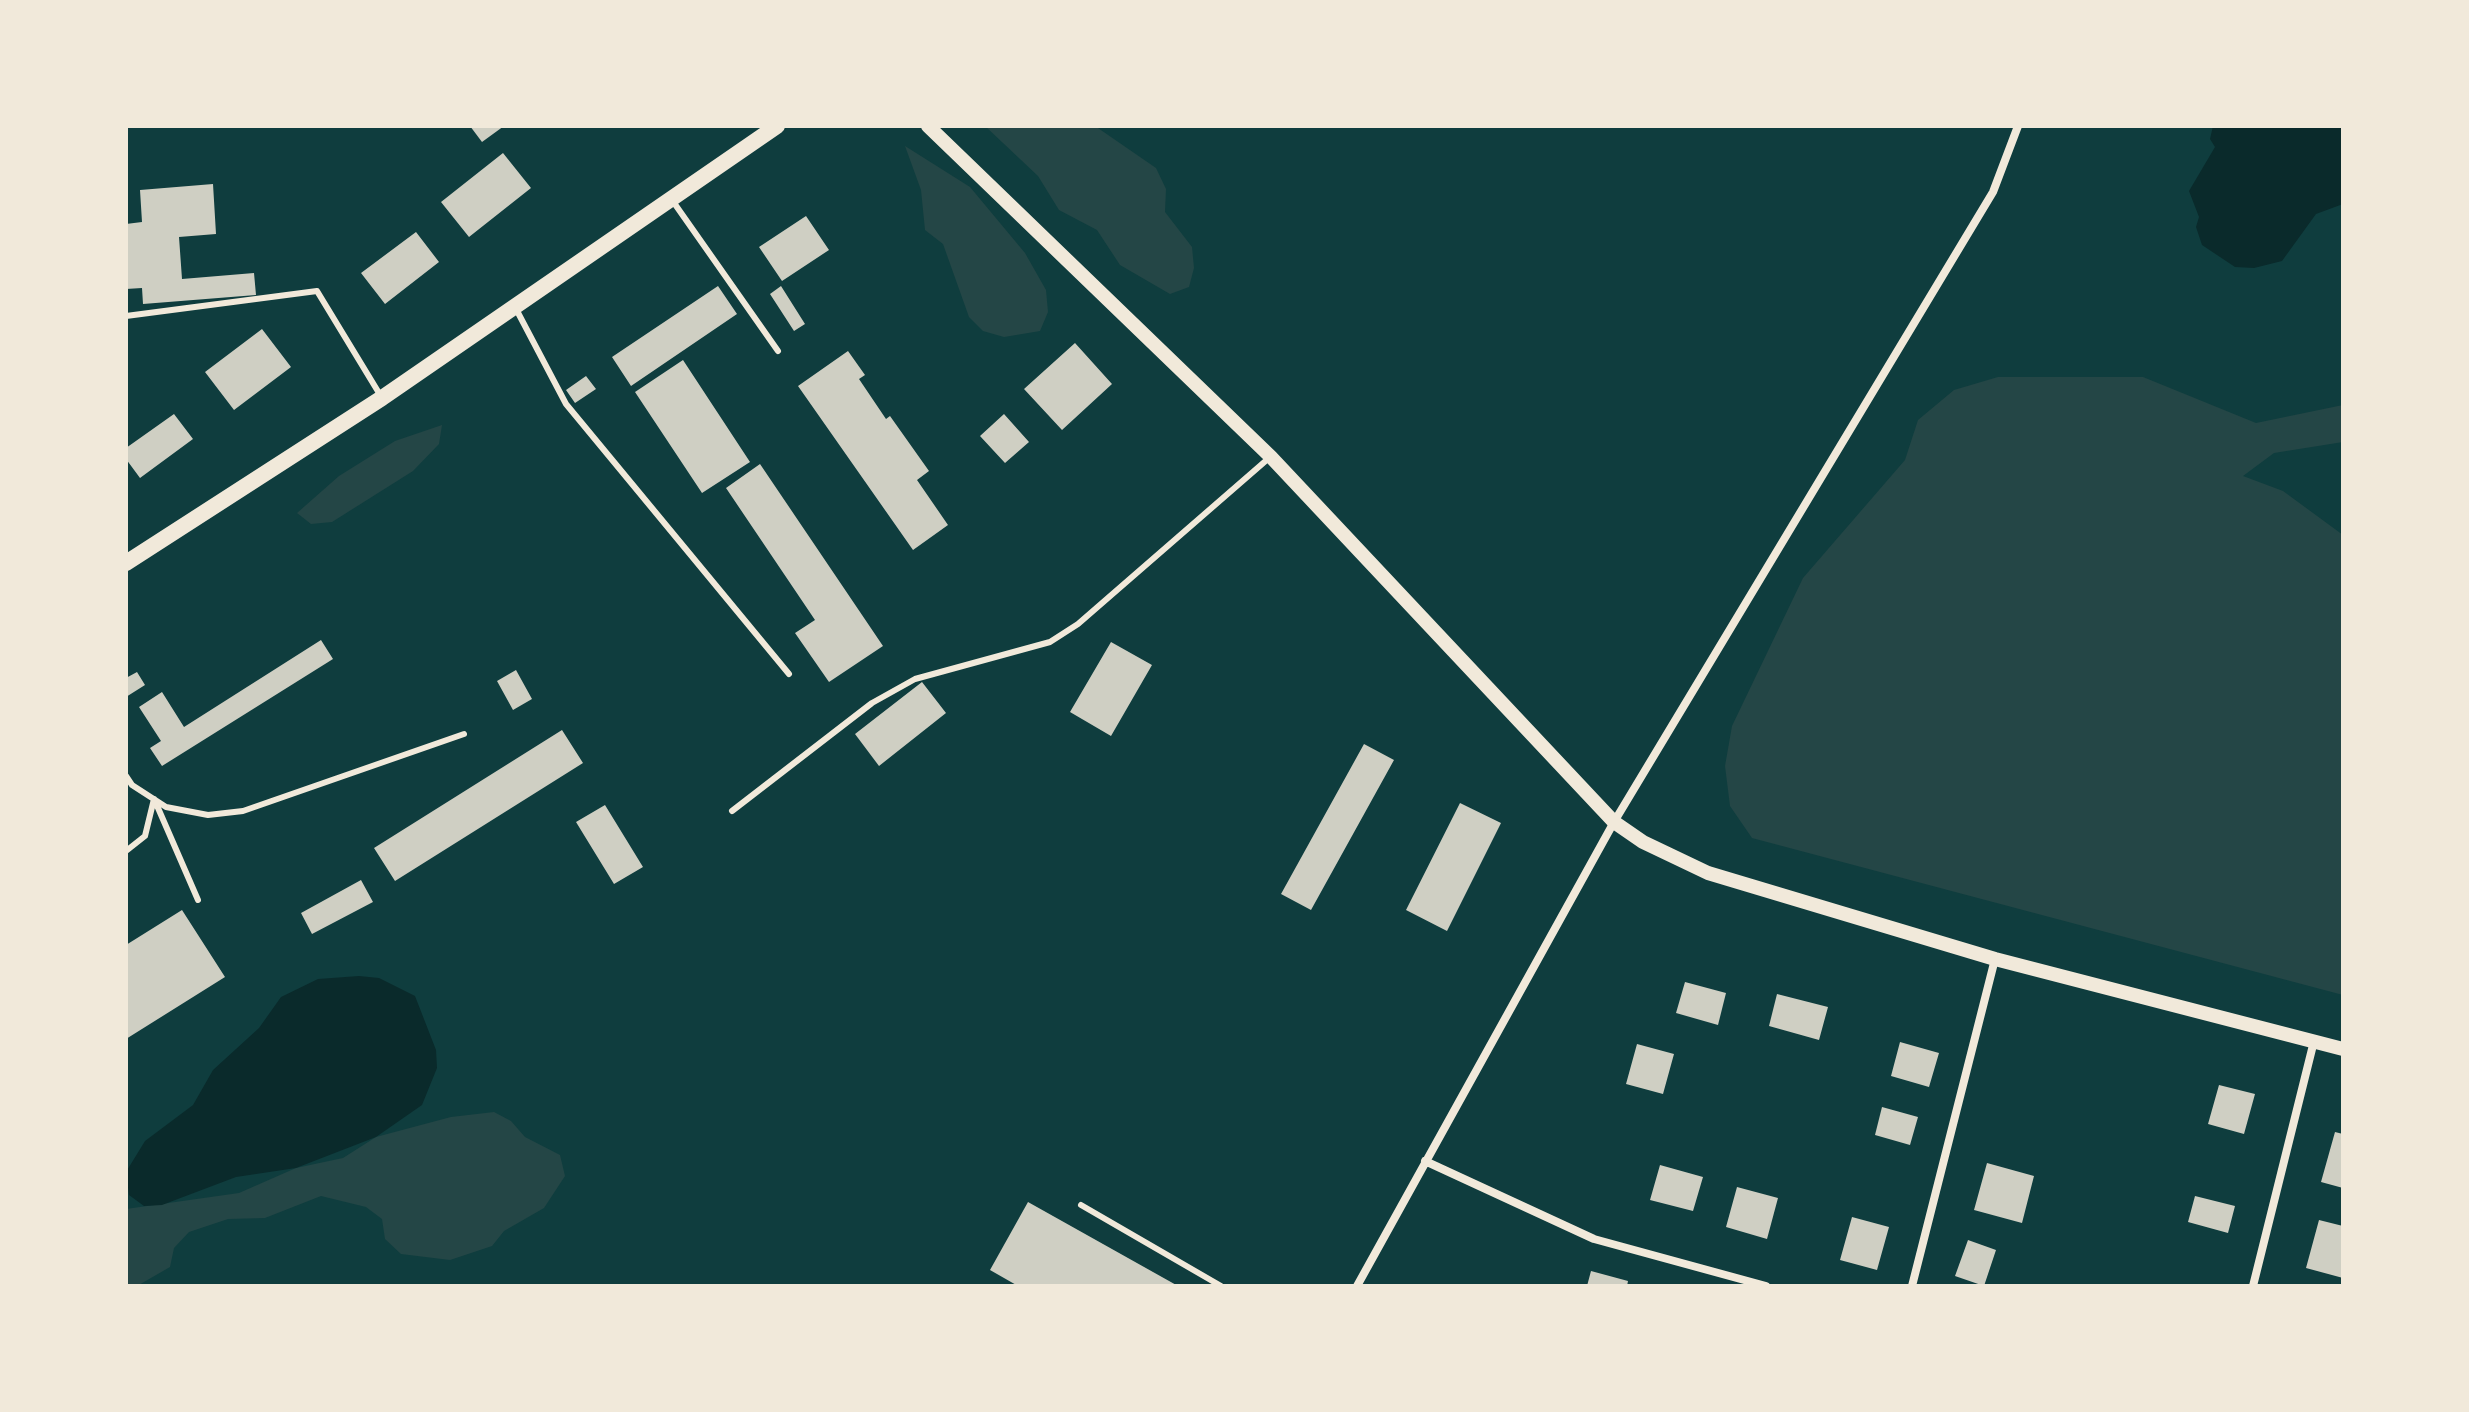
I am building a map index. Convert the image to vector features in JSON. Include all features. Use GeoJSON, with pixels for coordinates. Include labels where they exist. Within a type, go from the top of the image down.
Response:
{"type":"FeatureCollection","features":[{"type":"Feature","properties":{"kind":"main road"},"geometry":{"type":"LineString","coordinates":[[126,563],[382,398],[777,126]]}},
{"type":"Feature","properties":{"kind":"street"},"geometry":{"type":"LineString","coordinates":[[928,126],[1271,457],[1614,822],[1643,842],[1708,873],[1995,959],[2343,1049]]}},
{"type":"Feature","properties":{"kind":"street"},"geometry":{"type":"LineString","coordinates":[[1357,1286],[1614,822],[1993,192],[2018,126]]}},
{"type":"Feature","properties":{"kind":"street"},"geometry":{"type":"LineString","coordinates":[[1912,1286],[1995,959]]}},
{"type":"Feature","properties":{"kind":"street"},"geometry":{"type":"LineString","coordinates":[[2253,1286],[2314,1041]]}},
{"type":"Feature","properties":{"kind":"street"},"geometry":{"type":"LineString","coordinates":[[1425,1161],[1594,1239],[1766,1286]]}},
{"type":"Feature","properties":{"kind":"lane"},"geometry":{"type":"LineString","coordinates":[[671,199],[778,351]]}},
{"type":"Feature","properties":{"kind":"lane"},"geometry":{"type":"LineString","coordinates":[[126,316],[317,291],[382,398]]}},
{"type":"Feature","properties":{"kind":"lane"},"geometry":{"type":"LineString","coordinates":[[514,306],[566,404],[789,674]]}},
{"type":"Feature","properties":{"kind":"lane"},"geometry":{"type":"LineString","coordinates":[[732,811],[872,703],[915,679],[1050,642],[1078,624],[1271,457]]}},
{"type":"Feature","properties":{"kind":"lane"},"geometry":{"type":"LineString","coordinates":[[126,776],[132,785],[166,807],[208,815],[243,811],[464,734]]}},
{"type":"Feature","properties":{"kind":"lane"},"geometry":{"type":"LineString","coordinates":[[126,851],[145,836],[154,799]]}},
{"type":"Feature","properties":{"kind":"lane"},"geometry":{"type":"LineString","coordinates":[[154,799],[198,900]]}},
{"type":"Feature","properties":{"kind":"lane"},"geometry":{"type":"LineString","coordinates":[[1081,1205],[1221,1286]]}},
{"type":"Feature","properties":{"kind":"shaded area"},"geometry":{"type":"Polygon","coordinates":[[[985,126],[1095,126],[1156,168],[1166,189],[1165,212],[1192,247],[1194,268],[1189,287],[1170,294],[1120,265],[1097,230],[1059,210],[1038,176],[985,126]]]}},
{"type":"Feature","properties":{"kind":"shaded area"},"geometry":{"type":"Polygon","coordinates":[[[2213,126],[2343,126],[2343,204],[2316,214],[2282,261],[2254,268],[2235,267],[2202,245],[2196,227],[2199,217],[2189,191],[2215,147],[2210,139],[2213,126]]]}},
{"type":"Feature","properties":{"kind":"shaded area"},"geometry":{"type":"Polygon","coordinates":[[[905,146],[970,187],[1025,253],[1046,290],[1048,312],[1040,331],[1004,337],[983,331],[969,317],[943,244],[925,230],[921,190],[905,146]]]}},
{"type":"Feature","properties":{"kind":"shaded area"},"geometry":{"type":"Polygon","coordinates":[[[1998,377],[2143,377],[2256,423],[2343,405],[2343,442],[2274,453],[2243,476],[2283,491],[2343,535],[2343,995],[1752,838],[1730,806],[1725,766],[1732,726],[1803,578],[1905,460],[1918,420],[1954,390],[1998,377]]]}},
{"type":"Feature","properties":{"kind":"shaded area"},"geometry":{"type":"Polygon","coordinates":[[[442,425],[439,444],[413,471],[332,522],[311,524],[297,513],[339,476],[395,441],[442,425]]]}},
{"type":"Feature","properties":{"kind":"shaded area"},"geometry":{"type":"Polygon","coordinates":[[[379,978],[415,996],[436,1050],[437,1068],[422,1105],[376,1137],[296,1168],[236,1177],[162,1205],[144,1206],[129,1195],[126,1172],[145,1141],[193,1105],[213,1070],[259,1028],[281,997],[318,979],[379,978]]]}},
{"type":"Feature","properties":{"kind":"shaded area"},"geometry":{"type":"Polygon","coordinates":[[[494,1112],[511,1121],[525,1137],[560,1155],[565,1176],[544,1208],[504,1231],[492,1246],[450,1260],[401,1254],[385,1239],[382,1219],[366,1207],[321,1196],[265,1218],[228,1219],[189,1232],[174,1248],[170,1267],[137,1286],[126,1286],[126,1209],[239,1193],[296,1168],[343,1158],[376,1137],[451,1117],[494,1112]]]}},
{"type":"Feature","properties":{"kind":"building"},"geometry":{"type":"Polygon","coordinates":[[[470,126],[504,126],[482,142],[470,126]]]}},
{"type":"Feature","properties":{"kind":"building"},"geometry":{"type":"Polygon","coordinates":[[[503,153],[531,188],[469,237],[441,202],[503,153]]]}},
{"type":"Feature","properties":{"kind":"building"},"geometry":{"type":"Polygon","coordinates":[[[213,184],[216,234],[179,237],[182,279],[254,273],[256,295],[143,304],[142,288],[126,289],[126,224],[142,222],[140,190],[213,184]]]}},
{"type":"Feature","properties":{"kind":"building"},"geometry":{"type":"Polygon","coordinates":[[[806,216],[829,250],[782,281],[759,247],[806,216]]]}},
{"type":"Feature","properties":{"kind":"building"},"geometry":{"type":"Polygon","coordinates":[[[416,232],[439,262],[385,304],[361,273],[416,232]]]}},
{"type":"Feature","properties":{"kind":"building"},"geometry":{"type":"Polygon","coordinates":[[[718,286],[737,314],[631,386],[612,357],[718,286]]]}},
{"type":"Feature","properties":{"kind":"building"},"geometry":{"type":"Polygon","coordinates":[[[781,286],[805,324],[794,331],[770,294],[781,286]]]}},
{"type":"Feature","properties":{"kind":"building"},"geometry":{"type":"Polygon","coordinates":[[[262,329],[291,367],[234,410],[205,372],[262,329]]]}},
{"type":"Feature","properties":{"kind":"building"},"geometry":{"type":"Polygon","coordinates":[[[1075,343],[1112,384],[1062,430],[1024,389],[1075,343]]]}},
{"type":"Feature","properties":{"kind":"building"},"geometry":{"type":"Polygon","coordinates":[[[848,351],[865,375],[859,379],[886,419],[890,416],[929,471],[917,480],[948,525],[913,550],[798,386],[848,351]]]}},
{"type":"Feature","properties":{"kind":"building"},"geometry":{"type":"Polygon","coordinates":[[[683,360],[750,462],[702,493],[635,392],[683,360]]]}},
{"type":"Feature","properties":{"kind":"building"},"geometry":{"type":"Polygon","coordinates":[[[586,376],[596,389],[575,403],[566,390],[586,376]]]}},
{"type":"Feature","properties":{"kind":"building"},"geometry":{"type":"Polygon","coordinates":[[[174,414],[193,439],[140,478],[126,459],[126,448],[174,414]]]}},
{"type":"Feature","properties":{"kind":"building"},"geometry":{"type":"Polygon","coordinates":[[[1004,414],[1029,442],[1005,463],[980,436],[1004,414]]]}},
{"type":"Feature","properties":{"kind":"building"},"geometry":{"type":"Polygon","coordinates":[[[760,464],[883,646],[829,682],[795,633],[815,620],[726,488],[760,464]]]}},
{"type":"Feature","properties":{"kind":"building"},"geometry":{"type":"Polygon","coordinates":[[[321,640],[333,659],[162,766],[150,748],[161,741],[139,707],[162,692],[184,727],[321,640]]]}},
{"type":"Feature","properties":{"kind":"building"},"geometry":{"type":"Polygon","coordinates":[[[1111,642],[1152,665],[1111,736],[1070,712],[1111,642]]]}},
{"type":"Feature","properties":{"kind":"building"},"geometry":{"type":"Polygon","coordinates":[[[516,670],[532,699],[513,710],[497,681],[516,670]]]}},
{"type":"Feature","properties":{"kind":"building"},"geometry":{"type":"Polygon","coordinates":[[[137,672],[145,685],[126,697],[126,678],[137,672]]]}},
{"type":"Feature","properties":{"kind":"building"},"geometry":{"type":"Polygon","coordinates":[[[922,682],[946,713],[879,766],[855,734],[922,682]]]}},
{"type":"Feature","properties":{"kind":"building"},"geometry":{"type":"Polygon","coordinates":[[[562,730],[583,763],[395,881],[374,848],[562,730]]]}},
{"type":"Feature","properties":{"kind":"building"},"geometry":{"type":"Polygon","coordinates":[[[1364,744],[1394,760],[1311,910],[1281,894],[1364,744]]]}},
{"type":"Feature","properties":{"kind":"building"},"geometry":{"type":"Polygon","coordinates":[[[1460,803],[1501,823],[1447,931],[1406,910],[1460,803]]]}},
{"type":"Feature","properties":{"kind":"building"},"geometry":{"type":"Polygon","coordinates":[[[605,805],[643,867],[614,884],[576,822],[605,805]]]}},
{"type":"Feature","properties":{"kind":"building"},"geometry":{"type":"Polygon","coordinates":[[[361,880],[373,902],[312,934],[301,913],[361,880]]]}},
{"type":"Feature","properties":{"kind":"building"},"geometry":{"type":"Polygon","coordinates":[[[182,910],[225,977],[126,1039],[126,945],[182,910]]]}},
{"type":"Feature","properties":{"kind":"building"},"geometry":{"type":"Polygon","coordinates":[[[1685,982],[1726,993],[1718,1025],[1676,1013],[1685,982]]]}},
{"type":"Feature","properties":{"kind":"building"},"geometry":{"type":"Polygon","coordinates":[[[1777,994],[1828,1007],[1819,1040],[1769,1026],[1777,994]]]}},
{"type":"Feature","properties":{"kind":"building"},"geometry":{"type":"Polygon","coordinates":[[[1900,1042],[1939,1053],[1929,1087],[1891,1076],[1900,1042]]]}},
{"type":"Feature","properties":{"kind":"building"},"geometry":{"type":"Polygon","coordinates":[[[1637,1044],[1674,1054],[1663,1094],[1626,1084],[1637,1044]]]}},
{"type":"Feature","properties":{"kind":"building"},"geometry":{"type":"Polygon","coordinates":[[[2219,1085],[2255,1094],[2244,1134],[2208,1124],[2219,1085]]]}},
{"type":"Feature","properties":{"kind":"building"},"geometry":{"type":"Polygon","coordinates":[[[1882,1107],[1918,1117],[1910,1145],[1875,1135],[1882,1107]]]}},
{"type":"Feature","properties":{"kind":"building"},"geometry":{"type":"Polygon","coordinates":[[[2335,1132],[2343,1134],[2343,1188],[2321,1182],[2335,1132]]]}},
{"type":"Feature","properties":{"kind":"building"},"geometry":{"type":"Polygon","coordinates":[[[1987,1163],[2034,1176],[2022,1223],[1974,1210],[1987,1163]]]}},
{"type":"Feature","properties":{"kind":"building"},"geometry":{"type":"Polygon","coordinates":[[[1660,1165],[1703,1177],[1693,1211],[1650,1200],[1660,1165]]]}},
{"type":"Feature","properties":{"kind":"building"},"geometry":{"type":"Polygon","coordinates":[[[1737,1187],[1778,1198],[1767,1239],[1726,1227],[1737,1187]]]}},
{"type":"Feature","properties":{"kind":"building"},"geometry":{"type":"Polygon","coordinates":[[[2195,1196],[2235,1206],[2228,1233],[2188,1222],[2195,1196]]]}},
{"type":"Feature","properties":{"kind":"building"},"geometry":{"type":"Polygon","coordinates":[[[1028,1202],[1178,1286],[1018,1286],[990,1270],[1028,1202]]]}},
{"type":"Feature","properties":{"kind":"building"},"geometry":{"type":"Polygon","coordinates":[[[1852,1217],[1889,1227],[1877,1270],[1840,1260],[1852,1217]]]}},
{"type":"Feature","properties":{"kind":"building"},"geometry":{"type":"Polygon","coordinates":[[[2319,1220],[2343,1226],[2343,1278],[2306,1268],[2319,1220]]]}},
{"type":"Feature","properties":{"kind":"building"},"geometry":{"type":"Polygon","coordinates":[[[1968,1240],[1996,1250],[1984,1286],[1955,1276],[1968,1240]]]}},
{"type":"Feature","properties":{"kind":"building"},"geometry":{"type":"Polygon","coordinates":[[[1591,1271],[1628,1281],[1627,1286],[1587,1286],[1591,1271]]]}}]}
